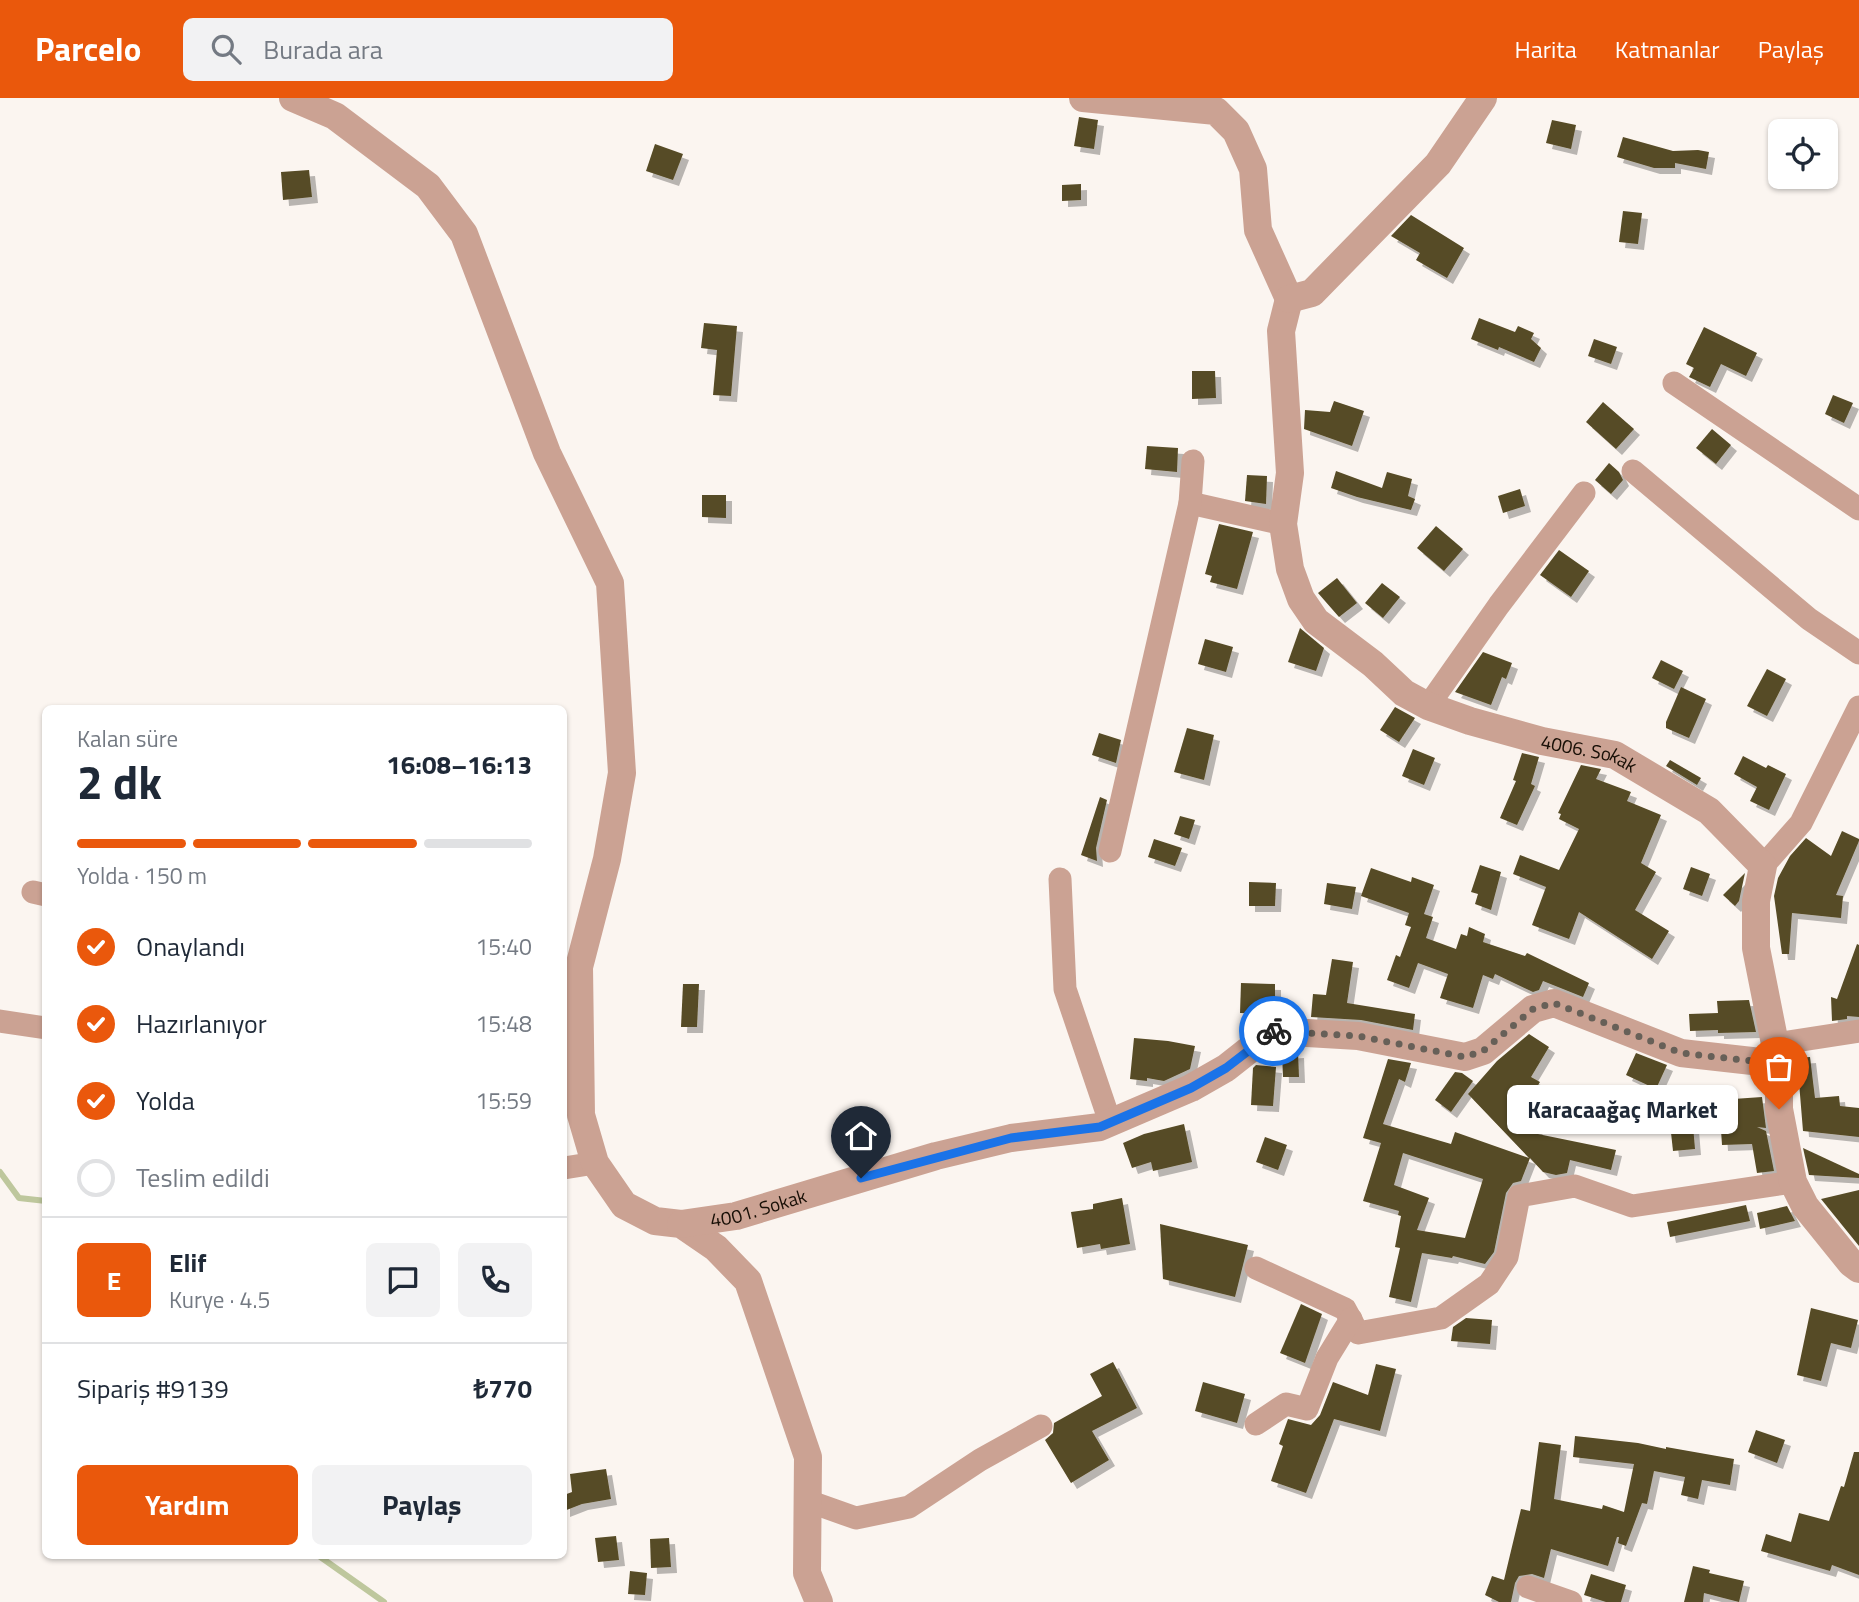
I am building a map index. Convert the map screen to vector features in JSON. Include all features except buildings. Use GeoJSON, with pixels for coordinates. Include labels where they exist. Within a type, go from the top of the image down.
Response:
{"type":"FeatureCollection","features":[{"type":"Feature","properties":{"kind":"street"},"geometry":{"type":"LineString","coordinates":[[295,98],[335,116],[428,186],[464,234],[547,453],[610,583],[622,773],[607,859],[579,967],[581,1115],[595,1163],[624,1205],[655,1221],[681,1224],[716,1248],[748,1281],[808,1457],[807,1573],[819,1602]]}},
{"type":"Feature","properties":{"kind":"street"},"geometry":{"type":"LineString","coordinates":[[1083,98],[1216,111],[1236,131],[1253,169],[1258,230],[1289,299],[1312,293],[1438,164],[1483,98]]}},
{"type":"Feature","properties":{"kind":"street","name":"4006. Sokak"},"geometry":{"type":"LineString","coordinates":[[1289,299],[1282,331],[1290,473],[1283,524],[1290,569],[1301,599],[1316,621],[1373,664],[1404,693],[1428,706],[1542,741],[1615,755],[1709,811],[1763,866]]}},
{"type":"Feature","properties":{"kind":"street"},"geometry":{"type":"LineString","coordinates":[[1674,383],[1859,509]]}},
{"type":"Feature","properties":{"kind":"street"},"geometry":{"type":"LineString","coordinates":[[1110,851],[1190,503],[1193,461]]}},
{"type":"Feature","properties":{"kind":"street"},"geometry":{"type":"LineString","coordinates":[[1633,471],[1810,620],[1859,653]]}},
{"type":"Feature","properties":{"kind":"street"},"geometry":{"type":"LineString","coordinates":[[1428,706],[1499,605],[1584,493]]}},
{"type":"Feature","properties":{"kind":"street"},"geometry":{"type":"LineString","coordinates":[[1190,503],[1283,524]]}},
{"type":"Feature","properties":{"kind":"street"},"geometry":{"type":"LineString","coordinates":[[1859,707],[1801,823],[1763,866],[1756,901],[1756,948],[1777,1054],[1779,1109],[1793,1182],[1805,1206],[1851,1263],[1859,1269]]}},
{"type":"Feature","properties":{"kind":"street"},"geometry":{"type":"LineString","coordinates":[[1060,878],[1065,989],[1111,1122]]}},
{"type":"Feature","properties":{"kind":"street","name":"4001. Sokak"},"geometry":{"type":"LineString","coordinates":[[681,1224],[736,1216],[936,1156],[1011,1138],[1100,1127],[1191,1088],[1226,1068],[1273,1031],[1358,1036],[1465,1057],[1483,1051],[1533,1009],[1554,1003],[1681,1053],[1777,1054]]}},
{"type":"Feature","properties":{"kind":"street"},"geometry":{"type":"LineString","coordinates":[[0,1021],[42,1027]]}},
{"type":"Feature","properties":{"kind":"street"},"geometry":{"type":"LineString","coordinates":[[1777,1054],[1859,1031]]}},
{"type":"Feature","properties":{"kind":"street"},"geometry":{"type":"LineString","coordinates":[[567,1168],[595,1163]]}},
{"type":"Feature","properties":{"kind":"street"},"geometry":{"type":"LineString","coordinates":[[1256,1268],[1345,1309],[1358,1333],[1441,1318],[1489,1284],[1507,1257],[1519,1196],[1575,1186],[1632,1206],[1793,1182]]}},
{"type":"Feature","properties":{"kind":"street"},"geometry":{"type":"LineString","coordinates":[[1256,1424],[1286,1404],[1307,1409],[1327,1358],[1351,1319]]}},
{"type":"Feature","properties":{"kind":"street"},"geometry":{"type":"LineString","coordinates":[[808,1501],[856,1518],[909,1507],[979,1460],[1041,1426]]}},
{"type":"Feature","properties":{"kind":"street"},"geometry":{"type":"LineString","coordinates":[[1528,1587],[1570,1602]]}},
{"type":"Feature","properties":{"kind":"waterway"},"geometry":{"type":"LineString","coordinates":[[0,1172],[19,1198],[42,1201]]}},
{"type":"Feature","properties":{"kind":"waterway"},"geometry":{"type":"LineString","coordinates":[[323,1559],[384,1602]]}},
{"type":"Feature","properties":{"kind":"way so far"},"geometry":{"type":"LineString","coordinates":[[1274,1031],[1358,1036],[1465,1057],[1483,1051],[1533,1009],[1554,1003],[1681,1053],[1779,1064],[1779,1109]]}},
{"type":"Feature","properties":{"kind":"place","name":"Karacaağaç Market"},"geometry":{"type":"Point","coordinates":[1779,1109]}},
{"type":"Feature","properties":{"kind":"route"},"geometry":{"type":"LineString","coordinates":[[861,1178],[1011,1138],[1100,1127],[1191,1088],[1226,1068],[1274,1031]]}}]}
